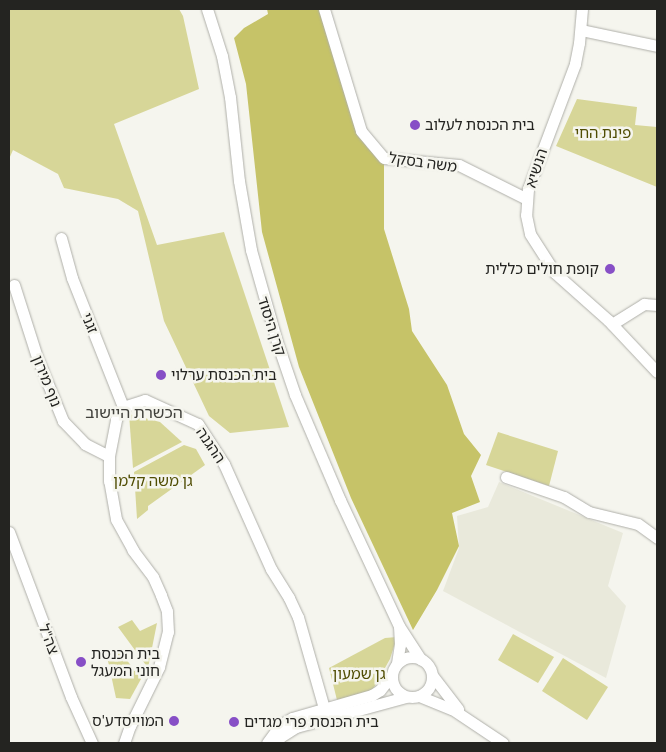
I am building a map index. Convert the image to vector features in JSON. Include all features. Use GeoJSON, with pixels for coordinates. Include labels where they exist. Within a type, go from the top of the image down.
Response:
{"type":"FeatureCollection","features":[{"type":"Feature","properties":{"kind":"street","name":"קרן היסוד"},"geometry":{"type":"LineString","coordinates":[[207,9],[222,56],[230,97],[241,197],[251,250],[263,298],[295,395],[316,445],[399,626],[421,660]]}},
{"type":"Feature","properties":{"kind":"street","name":"משה בסקל"},"geometry":{"type":"LineString","coordinates":[[324,9],[361,131],[384,158],[459,165],[527,199]]}},
{"type":"Feature","properties":{"kind":"street","name":"הנשיא"},"geometry":{"type":"LineString","coordinates":[[582,9],[575,64],[536,163],[528,189],[526,215],[530,234],[555,273],[612,324],[657,372]]}},
{"type":"Feature","properties":{"kind":"street"},"geometry":{"type":"LineString","coordinates":[[580,30],[657,46]]}},
{"type":"Feature","properties":{"kind":"street","name":"זגני"},"geometry":{"type":"LineString","coordinates":[[61,238],[72,278],[123,407]]}},
{"type":"Feature","properties":{"kind":"street","name":"נוף מירון"},"geometry":{"type":"LineString","coordinates":[[14,285],[37,357],[63,421],[84,444],[109,456]]}},
{"type":"Feature","properties":{"kind":"street"},"geometry":{"type":"LineString","coordinates":[[612,324],[644,304],[657,305]]}},
{"type":"Feature","properties":{"kind":"street","name":"ההגנה"},"geometry":{"type":"LineString","coordinates":[[123,407],[145,400],[198,424],[224,464],[271,569],[298,616],[324,708]]}},
{"type":"Feature","properties":{"kind":"street"},"geometry":{"type":"LineString","coordinates":[[123,407],[116,419],[109,456],[110,481],[116,519],[133,550],[153,577],[167,611],[168,632],[159,667],[130,726],[124,743]]}},
{"type":"Feature","properties":{"kind":"street"},"geometry":{"type":"LineString","coordinates":[[506,477],[564,497],[589,512],[638,524],[657,538]]}},
{"type":"Feature","properties":{"kind":"street","name":"צה\"ל"},"geometry":{"type":"LineString","coordinates":[[9,532],[71,697],[92,743]]}},
{"type":"Feature","properties":{"kind":"street","name":"קרן היסוד"},"geometry":{"type":"LineString","coordinates":[[397,664],[400,645],[399,626]]}},
{"type":"Feature","properties":{"kind":"street"},"geometry":{"type":"LineString","coordinates":[[267,743],[280,725],[292,718],[372,695],[380,690],[391,676],[397,664],[408,657],[426,663],[432,675],[456,708],[470,721]]}},
{"type":"Feature","properties":{"kind":"street"},"geometry":{"type":"LineString","coordinates":[[419,696],[429,688],[432,675]]}},
{"type":"Feature","properties":{"kind":"street"},"geometry":{"type":"LineString","coordinates":[[391,676],[395,689],[406,697]]}},
{"type":"Feature","properties":{"kind":"street"},"geometry":{"type":"LineString","coordinates":[[275,743],[280,737],[296,726],[406,697],[419,696],[440,703],[503,743]]}},
{"type":"Feature","properties":{"kind":"shaded area"},"geometry":{"type":"Polygon","coordinates":[[[267,9],[319,9],[367,147],[384,164],[384,229],[409,309],[412,331],[447,385],[464,434],[481,455],[471,476],[480,502],[452,513],[459,546],[437,590],[413,630],[351,498],[299,367],[262,232],[246,84],[234,38],[244,28],[268,14],[267,9]]]}},
{"type":"Feature","properties":{"kind":"shaded area"},"geometry":{"type":"Polygon","coordinates":[[[499,482],[623,533],[608,586],[626,606],[606,678],[443,591],[459,548],[457,516],[488,507],[499,482]]]}},
{"type":"Feature","properties":{"kind":"green space"},"geometry":{"type":"Polygon","coordinates":[[[9,9],[179,9],[183,16],[199,89],[114,124],[157,245],[224,232],[289,427],[230,433],[209,416],[164,321],[138,211],[118,199],[64,188],[58,174],[13,150],[9,159],[9,9]]]}},
{"type":"Feature","properties":{"kind":"green space","name":"פינת החי"},"geometry":{"type":"Polygon","coordinates":[[[577,99],[637,107],[635,125],[657,127],[657,187],[556,146],[577,99]]]}},
{"type":"Feature","properties":{"kind":"green space"},"geometry":{"type":"Polygon","coordinates":[[[129,414],[160,422],[182,442],[133,468],[129,414]]]}},
{"type":"Feature","properties":{"kind":"green space"},"geometry":{"type":"Polygon","coordinates":[[[498,432],[558,451],[549,486],[486,465],[498,432]]]}},
{"type":"Feature","properties":{"kind":"green space","name":"גן משה קלמן"},"geometry":{"type":"Polygon","coordinates":[[[184,445],[196,449],[205,465],[148,506],[148,510],[137,519],[134,472],[184,445]]]}},
{"type":"Feature","properties":{"kind":"green space"},"geometry":{"type":"Polygon","coordinates":[[[132,620],[140,631],[157,623],[148,668],[118,627],[132,620]]]}},
{"type":"Feature","properties":{"kind":"green space"},"geometry":{"type":"Polygon","coordinates":[[[513,634],[554,657],[538,683],[498,660],[513,634]]]}},
{"type":"Feature","properties":{"kind":"green space","name":"גן שמעון"},"geometry":{"type":"Polygon","coordinates":[[[397,637],[390,659],[372,691],[337,700],[329,668],[385,638],[397,637]]]}},
{"type":"Feature","properties":{"kind":"green space"},"geometry":{"type":"Polygon","coordinates":[[[120,651],[141,679],[130,699],[116,698],[108,661],[120,651]]]}},
{"type":"Feature","properties":{"kind":"green space"},"geometry":{"type":"Polygon","coordinates":[[[563,658],[608,687],[587,720],[542,691],[563,658]]]}},
{"type":"Feature","properties":{"kind":"place","name":"בית הכנסת לעלוב"},"geometry":{"type":"Point","coordinates":[415,125]}},
{"type":"Feature","properties":{"kind":"place","name":"קופת חולים כללית"},"geometry":{"type":"Point","coordinates":[610,269]}},
{"type":"Feature","properties":{"kind":"place","name":"בית הכנסת ערלוי"},"geometry":{"type":"Point","coordinates":[161,375]}},
{"type":"Feature","properties":{"kind":"place","name":"בית הכנסת חוני המעגל"},"geometry":{"type":"Point","coordinates":[81,662]}},
{"type":"Feature","properties":{"kind":"place","name":"המוייסדע'ס"},"geometry":{"type":"Point","coordinates":[174,721]}},
{"type":"Feature","properties":{"kind":"place","name":"בית הכנסת פרי מגדים"},"geometry":{"type":"Point","coordinates":[234,722]}},
{"type":"Feature","properties":{"kind":"district","name":"הכשרת היישוב"},"geometry":{"type":"Point","coordinates":[134,412]}}]}
